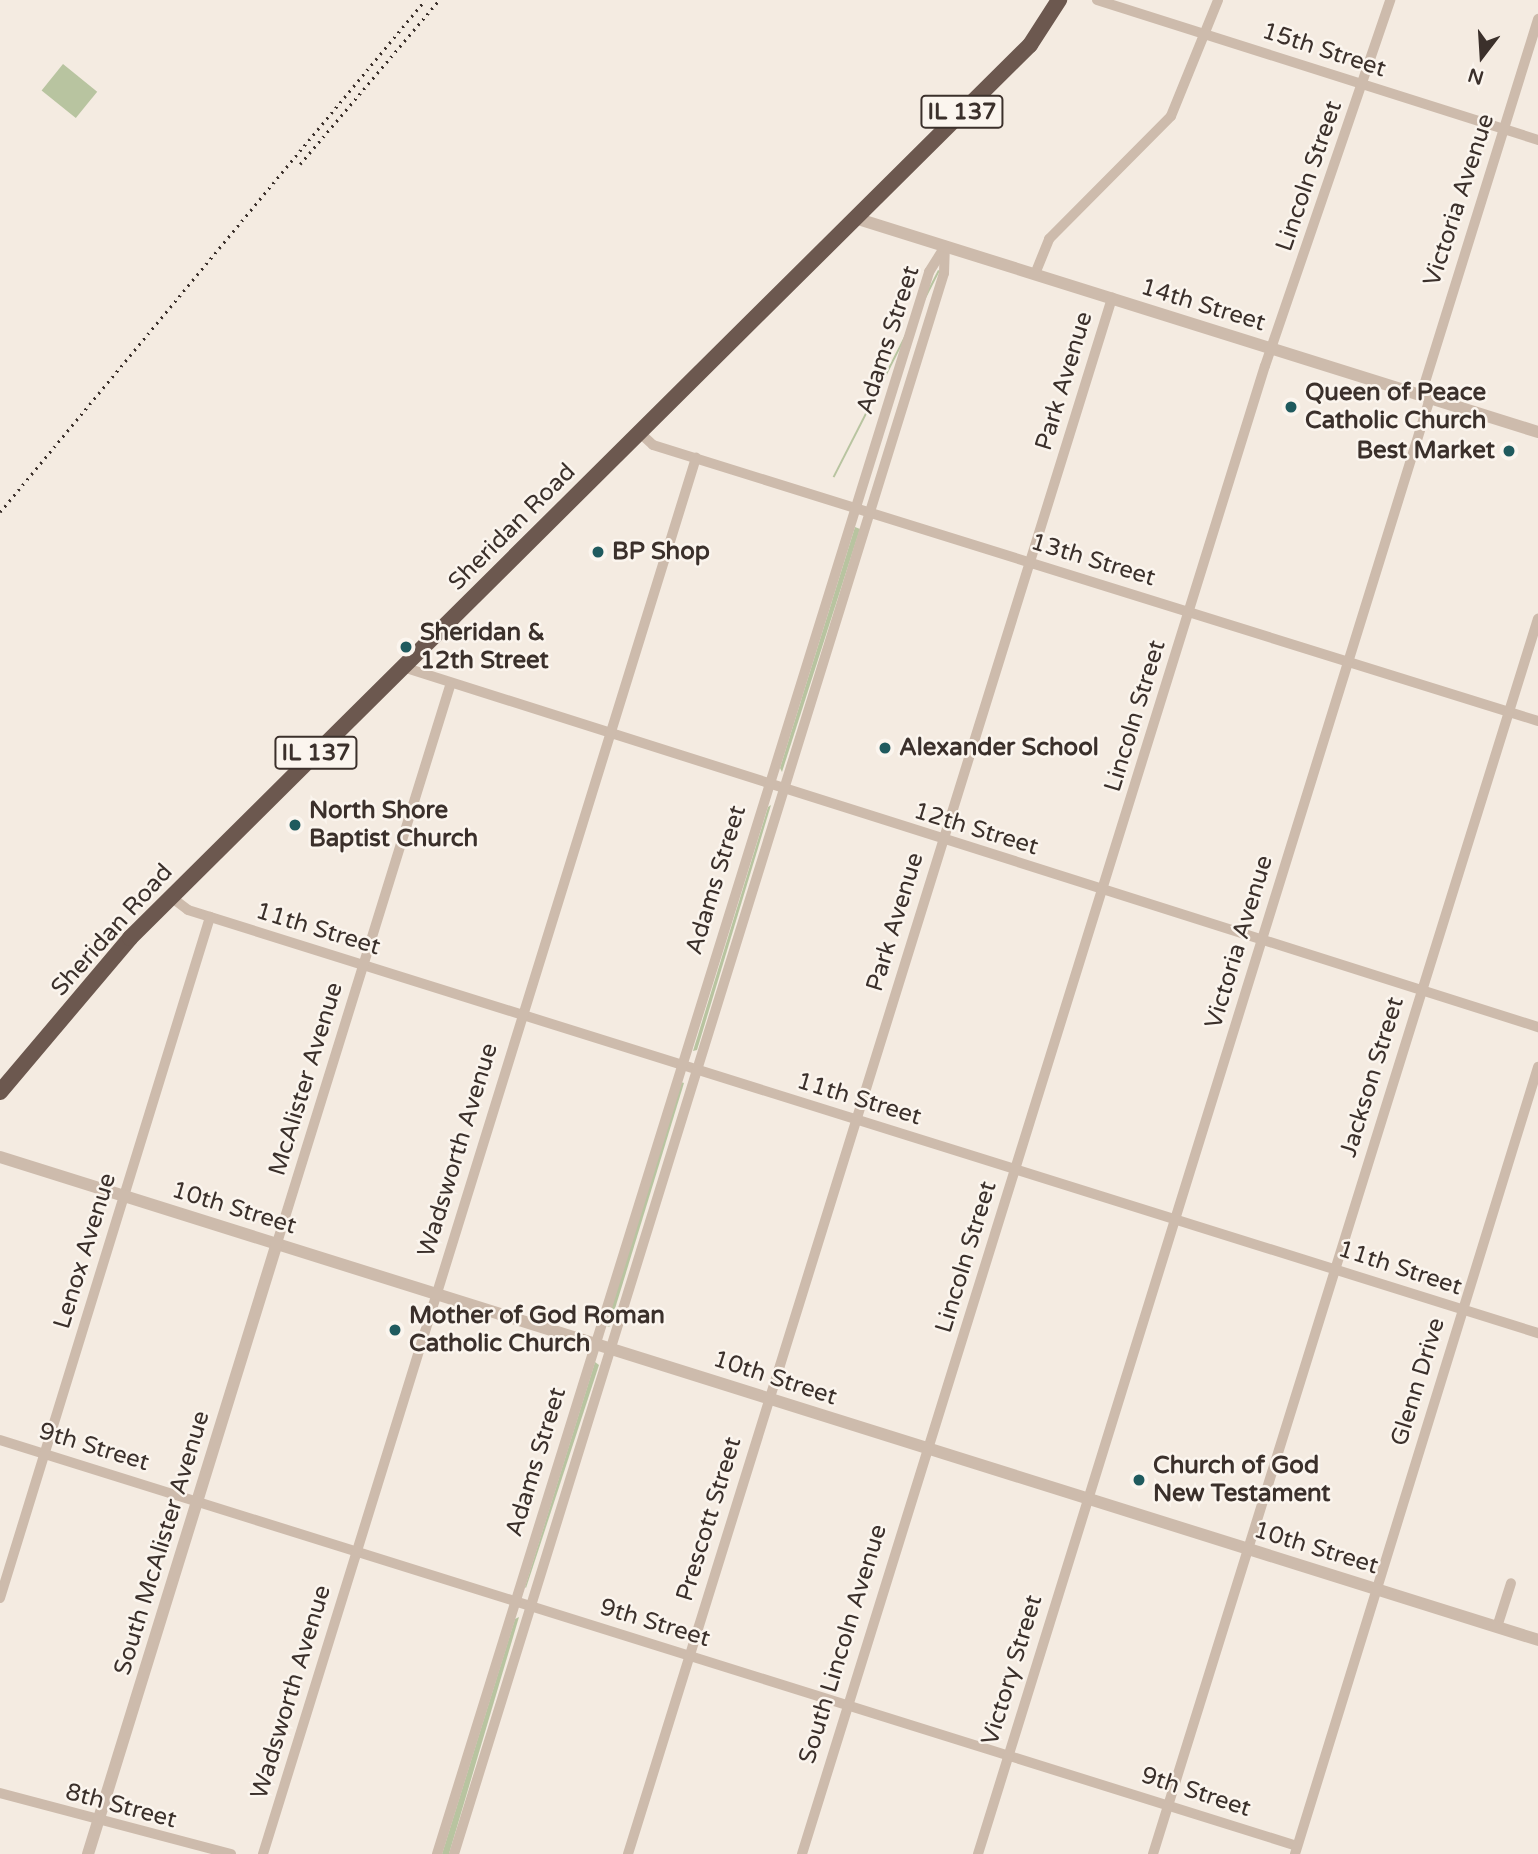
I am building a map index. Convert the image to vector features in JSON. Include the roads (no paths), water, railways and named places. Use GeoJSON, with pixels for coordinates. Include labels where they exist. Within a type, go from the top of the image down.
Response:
{"type":"FeatureCollection","features":[{"type":"Feature","properties":{"kind":"highway","name":"Sheridan Road"},"geometry":{"type":"LineString","coordinates":[[0,1092],[171,897],[1036,39],[1059,0]]}},
{"type":"Feature","properties":{"kind":"street","name":"15th Street"},"geometry":{"type":"LineString","coordinates":[[1097,0],[1538,140]]}},
{"type":"Feature","properties":{"kind":"street"},"geometry":{"type":"LineString","coordinates":[[1035,274],[1049,239],[1171,116],[1218,0]]}},
{"type":"Feature","properties":{"kind":"street","name":"Lincoln Street"},"geometry":{"type":"LineString","coordinates":[[928,1448],[1272,348],[1390,0]]}},
{"type":"Feature","properties":{"kind":"street","name":"Victoria Avenue"},"geometry":{"type":"LineString","coordinates":[[1087,1498],[1348,662],[1503,129],[1538,19]]}},
{"type":"Feature","properties":{"kind":"street","name":"14th Street"},"geometry":{"type":"LineString","coordinates":[[855,218],[1538,432]]}},
{"type":"Feature","properties":{"kind":"street","name":"Adams Street"},"geometry":{"type":"LineString","coordinates":[[437,1854],[768,786],[858,508],[929,272],[945,246]]}},
{"type":"Feature","properties":{"kind":"street","name":"Adams Street"},"geometry":{"type":"LineString","coordinates":[[454,1854],[944,273],[945,246]]}},
{"type":"Feature","properties":{"kind":"street","name":"Park Avenue"},"geometry":{"type":"LineString","coordinates":[[769,1398],[1112,298]]}},
{"type":"Feature","properties":{"kind":"street","name":"13th Street"},"geometry":{"type":"LineString","coordinates":[[639,432],[653,445],[1538,721]]}},
{"type":"Feature","properties":{"kind":"street","name":"Wadsworth Avenue"},"geometry":{"type":"LineString","coordinates":[[263,1854],[696,458]]}},
{"type":"Feature","properties":{"kind":"street","name":"Jackson Street"},"geometry":{"type":"LineString","coordinates":[[1153,1854],[1246,1548],[1538,619]]}},
{"type":"Feature","properties":{"kind":"street","name":"12th Street"},"geometry":{"type":"LineString","coordinates":[[403,667],[450,686],[1538,1027]]}},
{"type":"Feature","properties":{"kind":"street","name":"McAlister Avenue"},"geometry":{"type":"LineString","coordinates":[[276,1243],[450,686]]}},
{"type":"Feature","properties":{"kind":"street","name":"11th Street"},"geometry":{"type":"LineString","coordinates":[[171,897],[211,917],[1538,1333]]}},
{"type":"Feature","properties":{"kind":"street","name":"Lenox Avenue"},"geometry":{"type":"LineString","coordinates":[[0,1598],[211,917]]}},
{"type":"Feature","properties":{"kind":"street","name":"Glenn Drive"},"geometry":{"type":"LineString","coordinates":[[1296,1850],[1538,1067]]}},
{"type":"Feature","properties":{"kind":"street","name":"10th Street"},"geometry":{"type":"LineString","coordinates":[[0,1157],[1538,1640]]}},
{"type":"Feature","properties":{"kind":"street","name":"South McAlister Avenue"},"geometry":{"type":"LineString","coordinates":[[88,1854],[276,1243]]}},
{"type":"Feature","properties":{"kind":"street","name":"Prescott Street"},"geometry":{"type":"LineString","coordinates":[[628,1854],[769,1398]]}},
{"type":"Feature","properties":{"kind":"street","name":"9th Street"},"geometry":{"type":"LineString","coordinates":[[0,1440],[1168,1805],[1296,1850]]}},
{"type":"Feature","properties":{"kind":"street","name":"South Lincoln Avenue"},"geometry":{"type":"LineString","coordinates":[[802,1854],[846,1704],[928,1448]]}},
{"type":"Feature","properties":{"kind":"street","name":"Victory Street"},"geometry":{"type":"LineString","coordinates":[[978,1854],[1087,1498]]}},
{"type":"Feature","properties":{"kind":"street"},"geometry":{"type":"LineString","coordinates":[[1497,1627],[1511,1583]]}},
{"type":"Feature","properties":{"kind":"street","name":"8th Street"},"geometry":{"type":"LineString","coordinates":[[0,1793],[98,1823],[231,1854]]}},
{"type":"Feature","properties":{"kind":"railway"},"geometry":{"type":"LineString","coordinates":[[0,512],[425,0]]}},
{"type":"Feature","properties":{"kind":"railway"},"geometry":{"type":"LineString","coordinates":[[300,164],[439,0]]}},
{"type":"Feature","properties":{"kind":"place","name":"Queen of Peace Catholic Church"},"geometry":{"type":"Point","coordinates":[1291,407]}},
{"type":"Feature","properties":{"kind":"place","name":"Best Market"},"geometry":{"type":"Point","coordinates":[1509,451]}},
{"type":"Feature","properties":{"kind":"place","name":"BP Shop"},"geometry":{"type":"Point","coordinates":[598,552]}},
{"type":"Feature","properties":{"kind":"place","name":"Sheridan & 12th Street"},"geometry":{"type":"Point","coordinates":[406,647]}},
{"type":"Feature","properties":{"kind":"place","name":"Alexander School"},"geometry":{"type":"Point","coordinates":[885,748]}},
{"type":"Feature","properties":{"kind":"place","name":"North Shore Baptist Church"},"geometry":{"type":"Point","coordinates":[295,825]}},
{"type":"Feature","properties":{"kind":"place","name":"Mother of God Roman Catholic Church"},"geometry":{"type":"Point","coordinates":[395,1330]}},
{"type":"Feature","properties":{"kind":"place","name":"Church of God New Testament"},"geometry":{"type":"Point","coordinates":[1139,1480]}}]}
